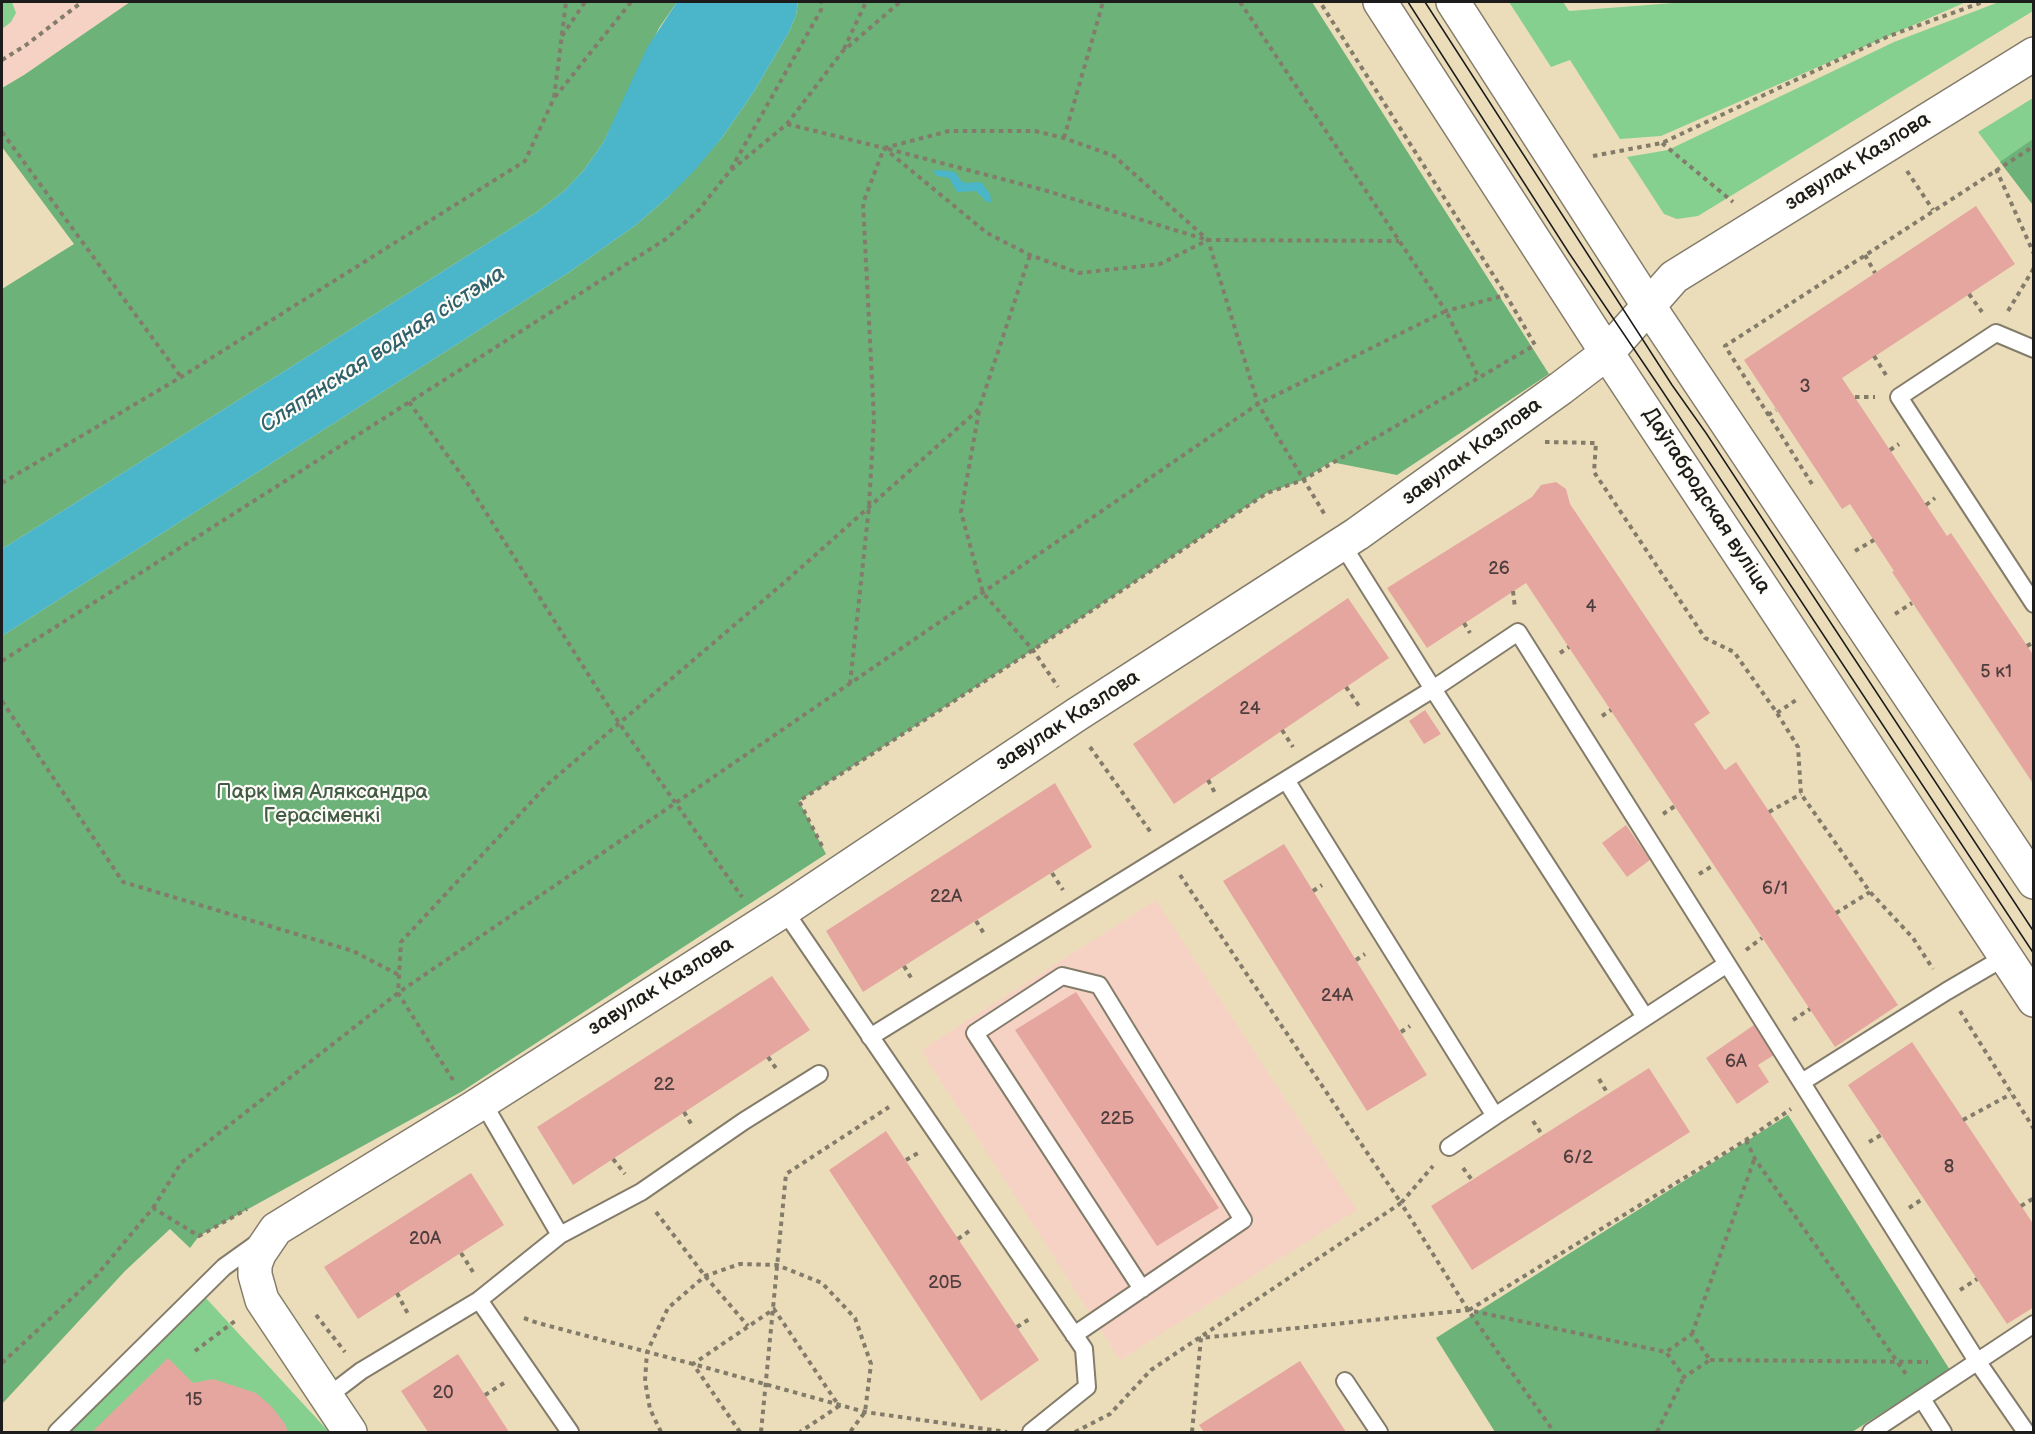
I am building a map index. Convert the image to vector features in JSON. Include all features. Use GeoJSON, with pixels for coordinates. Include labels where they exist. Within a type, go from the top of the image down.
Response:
{"type":"FeatureCollection","features":[{"type":"Feature","properties":{"kind":"main road","name":"Даўгабродская вуліца"},"geometry":{"type":"LineString","coordinates":[[1380,2],[1607,353],[2034,1000]]}},
{"type":"Feature","properties":{"kind":"main road"},"geometry":{"type":"LineString","coordinates":[[1454,2],[1648,305],[2029,866]]}},
{"type":"Feature","properties":{"kind":"main road","name":"завулак Казлова"},"geometry":{"type":"LineString","coordinates":[[350,1432],[262,1300],[255,1275],[255,1265],[259,1254],[276,1230],[773,917],[1076,715],[1342,544],[1607,353],[1674,277],[2034,54]]}},
{"type":"Feature","properties":{"kind":"lane"},"geometry":{"type":"LineString","coordinates":[[2034,349],[1996,333],[1899,397],[2034,604]]}},
{"type":"Feature","properties":{"kind":"lane"},"geometry":{"type":"LineString","coordinates":[[1342,544],[1645,1017]]}},
{"type":"Feature","properties":{"kind":"lane"},"geometry":{"type":"LineString","coordinates":[[870,1037],[1433,689],[1518,632],[1977,1361],[2026,1432]]}},
{"type":"Feature","properties":{"kind":"lane"},"geometry":{"type":"LineString","coordinates":[[1286,780],[1495,1116]]}},
{"type":"Feature","properties":{"kind":"lane"},"geometry":{"type":"LineString","coordinates":[[773,917],[870,1037],[1084,1349],[1087,1387],[1031,1432]]}},
{"type":"Feature","properties":{"kind":"lane"},"geometry":{"type":"LineString","coordinates":[[1806,1089],[1947,991],[2006,957]]}},
{"type":"Feature","properties":{"kind":"lane"},"geometry":{"type":"LineString","coordinates":[[1449,1148],[1727,964]]}},
{"type":"Feature","properties":{"kind":"lane"},"geometry":{"type":"LineString","coordinates":[[1074,1335],[1142,1289],[1243,1220],[1099,985],[1062,976],[975,1033],[1142,1289]]}},
{"type":"Feature","properties":{"kind":"lane"},"geometry":{"type":"LineString","coordinates":[[327,1397],[361,1371],[479,1300],[560,1235],[641,1192],[819,1074]]}},
{"type":"Feature","properties":{"kind":"lane"},"geometry":{"type":"LineString","coordinates":[[477,1104],[560,1235]]}},
{"type":"Feature","properties":{"kind":"lane"},"geometry":{"type":"LineString","coordinates":[[57,1432],[224,1267],[276,1230]]}},
{"type":"Feature","properties":{"kind":"lane"},"geometry":{"type":"LineString","coordinates":[[479,1300],[570,1432]]}},
{"type":"Feature","properties":{"kind":"lane"},"geometry":{"type":"LineString","coordinates":[[1871,1432],[2034,1324]]}},
{"type":"Feature","properties":{"kind":"lane"},"geometry":{"type":"LineString","coordinates":[[1345,1381],[1379,1432]]}},
{"type":"Feature","properties":{"kind":"lane"},"geometry":{"type":"LineString","coordinates":[[1922,1399],[1944,1432]]}},
{"type":"Feature","properties":{"kind":"path"},"geometry":{"type":"LineString","coordinates":[[2,60],[26,45],[82,2]]}},
{"type":"Feature","properties":{"kind":"path"},"geometry":{"type":"LineString","coordinates":[[554,98],[566,2]]}},
{"type":"Feature","properties":{"kind":"path"},"geometry":{"type":"LineString","coordinates":[[562,36],[585,2]]}},
{"type":"Feature","properties":{"kind":"path"},"geometry":{"type":"LineString","coordinates":[[2,483],[181,377],[525,161],[554,98],[631,2]]}},
{"type":"Feature","properties":{"kind":"path"},"geometry":{"type":"LineString","coordinates":[[2,661],[666,239],[697,212],[730,171],[821,10],[821,2]]}},
{"type":"Feature","properties":{"kind":"path"},"geometry":{"type":"LineString","coordinates":[[730,171],[787,124],[842,52],[866,2]]}},
{"type":"Feature","properties":{"kind":"path"},"geometry":{"type":"LineString","coordinates":[[842,52],[900,2]]}},
{"type":"Feature","properties":{"kind":"path"},"geometry":{"type":"LineString","coordinates":[[1064,138],[1103,2]]}},
{"type":"Feature","properties":{"kind":"path"},"geometry":{"type":"LineString","coordinates":[[1240,2],[1446,310],[1479,378]]}},
{"type":"Feature","properties":{"kind":"path"},"geometry":{"type":"LineString","coordinates":[[826,854],[799,801],[1033,650],[1267,493],[1304,480],[1535,345],[1506,295],[1320,2]]}},
{"type":"Feature","properties":{"kind":"path"},"geometry":{"type":"LineString","coordinates":[[1589,157],[1662,143],[1889,36],[1983,2]]}},
{"type":"Feature","properties":{"kind":"path"},"geometry":{"type":"LineString","coordinates":[[787,124],[1044,190],[1208,240],[1399,241]]}},
{"type":"Feature","properties":{"kind":"path"},"geometry":{"type":"LineString","coordinates":[[884,148],[949,131],[1035,131],[1064,138],[1114,156],[1208,240],[1258,404],[1342,544]]}},
{"type":"Feature","properties":{"kind":"path"},"geometry":{"type":"LineString","coordinates":[[2,132],[181,377]]}},
{"type":"Feature","properties":{"kind":"path"},"geometry":{"type":"LineString","coordinates":[[1662,143],[1760,224]]}},
{"type":"Feature","properties":{"kind":"path"},"geometry":{"type":"LineString","coordinates":[[1889,143],[1933,210]]}},
{"type":"Feature","properties":{"kind":"path"},"geometry":{"type":"LineString","coordinates":[[1725,346],[2034,146]]}},
{"type":"Feature","properties":{"kind":"path"},"geometry":{"type":"LineString","coordinates":[[884,148],[987,233],[1030,255],[1079,273],[1160,264],[1208,240]]}},
{"type":"Feature","properties":{"kind":"path"},"geometry":{"type":"LineString","coordinates":[[850,684],[869,507],[874,419],[863,203],[884,148]]}},
{"type":"Feature","properties":{"kind":"path"},"geometry":{"type":"LineString","coordinates":[[1996,169],[2034,254]]}},
{"type":"Feature","properties":{"kind":"path"},"geometry":{"type":"LineString","coordinates":[[1030,255],[979,409],[960,512],[982,593],[1033,650],[1076,715]]}},
{"type":"Feature","properties":{"kind":"path"},"geometry":{"type":"LineString","coordinates":[[1864,255],[1875,273]]}},
{"type":"Feature","properties":{"kind":"path"},"geometry":{"type":"LineString","coordinates":[[1996,333],[2034,268]]}},
{"type":"Feature","properties":{"kind":"path"},"geometry":{"type":"LineString","coordinates":[[2,1363],[97,1275],[153,1208],[181,1163],[399,993],[1258,404],[1446,310],[1506,295]]}},
{"type":"Feature","properties":{"kind":"path"},"geometry":{"type":"LineString","coordinates":[[410,402],[468,484],[619,723],[676,803],[773,917]]}},
{"type":"Feature","properties":{"kind":"path"},"geometry":{"type":"LineString","coordinates":[[477,1104],[399,993],[402,942],[548,784],[786,581],[979,409]]}},
{"type":"Feature","properties":{"kind":"path"},"geometry":{"type":"LineString","coordinates":[[1768,415],[1776,410]]}},
{"type":"Feature","properties":{"kind":"path"},"geometry":{"type":"LineString","coordinates":[[1854,551],[1874,540]]}},
{"type":"Feature","properties":{"kind":"path"},"geometry":{"type":"LineString","coordinates":[[1895,615],[1912,603]]}},
{"type":"Feature","properties":{"kind":"path"},"geometry":{"type":"LineString","coordinates":[[2027,646],[2034,642]]}},
{"type":"Feature","properties":{"kind":"path"},"geometry":{"type":"LineString","coordinates":[[2,701],[123,882],[353,951],[399,975]]}},
{"type":"Feature","properties":{"kind":"path"},"geometry":{"type":"LineString","coordinates":[[1089,747],[1166,854],[1401,1203],[1468,1310],[1554,1432]]}},
{"type":"Feature","properties":{"kind":"path"},"geometry":{"type":"LineString","coordinates":[[1769,812],[1801,794]]}},
{"type":"Feature","properties":{"kind":"path"},"geometry":{"type":"LineString","coordinates":[[1836,913],[1870,892]]}},
{"type":"Feature","properties":{"kind":"path"},"geometry":{"type":"LineString","coordinates":[[1468,1310],[1746,1140],[1806,1089]]}},
{"type":"Feature","properties":{"kind":"path"},"geometry":{"type":"LineString","coordinates":[[1963,1120],[2012,1094]]}},
{"type":"Feature","properties":{"kind":"path"},"geometry":{"type":"LineString","coordinates":[[761,1432],[786,1173],[891,1106]]}},
{"type":"Feature","properties":{"kind":"path"},"geometry":{"type":"LineString","coordinates":[[1746,1140],[1755,1159],[1899,1362],[1922,1399]]}},
{"type":"Feature","properties":{"kind":"path"},"geometry":{"type":"LineString","coordinates":[[1075,1432],[1110,1414],[1151,1370],[1401,1203],[1449,1148]]}},
{"type":"Feature","properties":{"kind":"path"},"geometry":{"type":"LineString","coordinates":[[1666,1352],[1692,1334],[1755,1159]]}},
{"type":"Feature","properties":{"kind":"path"},"geometry":{"type":"LineString","coordinates":[[641,1192],[705,1276],[748,1326]]}},
{"type":"Feature","properties":{"kind":"path"},"geometry":{"type":"LineString","coordinates":[[2021,1206],[2034,1198]]}},
{"type":"Feature","properties":{"kind":"path"},"geometry":{"type":"LineString","coordinates":[[153,1208],[199,1236],[250,1207]]}},
{"type":"Feature","properties":{"kind":"path"},"geometry":{"type":"LineString","coordinates":[[661,1432],[650,1409],[645,1381],[647,1352],[668,1308],[705,1276],[740,1264],[777,1264],[822,1283],[855,1318],[871,1364],[865,1412],[850,1432]]}},
{"type":"Feature","properties":{"kind":"path"},"geometry":{"type":"LineString","coordinates":[[479,1300],[538,1323],[839,1406],[865,1412],[1008,1432]]}},
{"type":"Feature","properties":{"kind":"path"},"geometry":{"type":"LineString","coordinates":[[693,1364],[774,1309]]}},
{"type":"Feature","properties":{"kind":"path"},"geometry":{"type":"LineString","coordinates":[[774,1309],[839,1406]]}},
{"type":"Feature","properties":{"kind":"path"},"geometry":{"type":"LineString","coordinates":[[1201,1338],[1468,1310],[1666,1352],[1684,1377]]}},
{"type":"Feature","properties":{"kind":"path"},"geometry":{"type":"LineString","coordinates":[[1692,1334],[1710,1360]]}},
{"type":"Feature","properties":{"kind":"path"},"geometry":{"type":"LineString","coordinates":[[1192,1432],[1201,1338]]}},
{"type":"Feature","properties":{"kind":"path"},"geometry":{"type":"LineString","coordinates":[[1657,1432],[1684,1377],[1710,1360],[1977,1361]]}},
{"type":"Feature","properties":{"kind":"path"},"geometry":{"type":"LineString","coordinates":[[693,1364],[740,1432]]}},
{"type":"Feature","properties":{"kind":"path"},"geometry":{"type":"LineString","coordinates":[[800,1432],[839,1406]]}},
{"type":"Feature","properties":{"kind":"shaded area"},"geometry":{"type":"Polygon","coordinates":[[[2,2],[130,2],[2,88],[2,2]]]}},
{"type":"Feature","properties":{"kind":"shaded area"},"geometry":{"type":"Polygon","coordinates":[[[1156,900],[1357,1210],[1120,1360],[921,1050],[1156,900]]]}},
{"type":"Feature","properties":{"kind":"green space"},"geometry":{"type":"Polygon","coordinates":[[[2,2],[12,2],[16,13],[11,22],[2,29],[2,2]]]}},
{"type":"Feature","properties":{"kind":"green space"},"geometry":{"type":"Polygon","coordinates":[[[130,2],[677,2],[659,28],[603,143],[584,170],[564,191],[537,212],[2,549],[2,289],[74,244],[2,147],[2,88],[130,2]]]}},
{"type":"Feature","properties":{"kind":"green space","name":"Парк імя Аляксандра Герасіменкі"},"geometry":{"type":"Polygon","coordinates":[[[798,2],[1312,2],[1549,374],[1397,475],[1331,462],[1303,480],[1267,493],[1033,650],[799,801],[826,854],[461,1092],[199,1236],[190,1248],[170,1229],[125,1271],[2,1404],[2,636],[568,273],[636,225],[668,197],[721,139],[753,93],[789,32],[796,15],[798,2]]]}},
{"type":"Feature","properties":{"kind":"green space"},"geometry":{"type":"Polygon","coordinates":[[[1509,2],[1563,2],[1569,11],[1687,2],[1966,2],[1661,136],[1620,139],[1570,60],[1551,67],[1509,2]]]}},
{"type":"Feature","properties":{"kind":"green space"},"geometry":{"type":"Polygon","coordinates":[[[1999,2],[2033,2],[2033,11],[1698,216],[1677,219],[1664,214],[1627,157],[1668,150],[1894,42],[1999,2]]]}},
{"type":"Feature","properties":{"kind":"green space"},"geometry":{"type":"Polygon","coordinates":[[[2033,98],[2033,205],[1978,132],[2033,98]]]}},
{"type":"Feature","properties":{"kind":"green space"},"geometry":{"type":"Polygon","coordinates":[[[2033,139],[2033,205],[2000,162],[2033,139]]]}},
{"type":"Feature","properties":{"kind":"green space"},"geometry":{"type":"Polygon","coordinates":[[[1788,1115],[1950,1370],[1852,1432],[1495,1432],[1436,1338],[1788,1115]]]}},
{"type":"Feature","properties":{"kind":"green space"},"geometry":{"type":"Polygon","coordinates":[[[205,1297],[329,1432],[69,1432],[205,1297]]]}},
{"type":"Feature","properties":{"kind":"water","name":"Сляпянская водная сістэма"},"geometry":{"type":"Polygon","coordinates":[[[677,2],[798,2],[796,15],[789,32],[753,93],[721,139],[668,197],[636,225],[568,273],[2,636],[2,549],[537,212],[564,191],[584,170],[603,143],[647,48],[677,2]]]}},
{"type":"Feature","properties":{"kind":"water"},"geometry":{"type":"Polygon","coordinates":[[[933,170],[951,171],[965,183],[981,182],[990,194],[991,201],[988,203],[976,191],[957,192],[949,178],[937,176],[933,170]]]}},
{"type":"Feature","properties":{"kind":"building"},"geometry":{"type":"Polygon","coordinates":[[[1976,206],[2015,264],[1842,378],[1947,536],[1951,533],[2034,656],[2034,785],[1892,572],[1894,571],[1850,504],[1842,509],[1744,360],[1976,206]]]}},
{"type":"Feature","properties":{"kind":"building"},"geometry":{"type":"Polygon","coordinates":[[[1556,482],[1566,489],[1570,504],[1710,713],[1694,724],[1725,770],[1736,762],[1898,1005],[1835,1047],[1526,583],[1427,648],[1387,588],[1532,497],[1541,485],[1556,482]]]}},
{"type":"Feature","properties":{"kind":"building"},"geometry":{"type":"Polygon","coordinates":[[[1348,598],[1389,658],[1174,804],[1133,744],[1348,598]]]}},
{"type":"Feature","properties":{"kind":"building"},"geometry":{"type":"Polygon","coordinates":[[[1425,710],[1441,734],[1424,744],[1409,721],[1425,710]]]}},
{"type":"Feature","properties":{"kind":"building"},"geometry":{"type":"Polygon","coordinates":[[[1055,783],[1092,847],[863,992],[826,931],[1055,783]]]}},
{"type":"Feature","properties":{"kind":"building"},"geometry":{"type":"Polygon","coordinates":[[[1626,825],[1650,860],[1627,877],[1602,843],[1626,825]]]}},
{"type":"Feature","properties":{"kind":"building"},"geometry":{"type":"Polygon","coordinates":[[[1284,844],[1427,1075],[1367,1111],[1223,881],[1284,844]]]}},
{"type":"Feature","properties":{"kind":"building"},"geometry":{"type":"Polygon","coordinates":[[[772,976],[810,1030],[573,1185],[537,1127],[772,976]]]}},
{"type":"Feature","properties":{"kind":"building"},"geometry":{"type":"Polygon","coordinates":[[[1076,992],[1219,1208],[1157,1246],[1015,1030],[1076,992]]]}},
{"type":"Feature","properties":{"kind":"building"},"geometry":{"type":"Polygon","coordinates":[[[1754,1025],[1774,1055],[1758,1065],[1769,1082],[1737,1104],[1706,1058],[1754,1025]]]}},
{"type":"Feature","properties":{"kind":"building"},"geometry":{"type":"Polygon","coordinates":[[[1912,1042],[2034,1225],[2034,1307],[2007,1324],[1848,1085],[1912,1042]]]}},
{"type":"Feature","properties":{"kind":"building"},"geometry":{"type":"Polygon","coordinates":[[[1649,1068],[1690,1132],[1472,1270],[1431,1206],[1649,1068]]]}},
{"type":"Feature","properties":{"kind":"building"},"geometry":{"type":"Polygon","coordinates":[[[886,1131],[1039,1360],[981,1401],[829,1170],[886,1131]]]}},
{"type":"Feature","properties":{"kind":"building"},"geometry":{"type":"Polygon","coordinates":[[[471,1173],[504,1225],[358,1319],[324,1267],[471,1173]]]}},
{"type":"Feature","properties":{"kind":"building"},"geometry":{"type":"Polygon","coordinates":[[[458,1354],[509,1432],[428,1432],[401,1391],[458,1354]]]}},
{"type":"Feature","properties":{"kind":"building"},"geometry":{"type":"Polygon","coordinates":[[[168,1358],[193,1383],[213,1379],[256,1393],[272,1407],[288,1432],[92,1432],[168,1358]]]}},
{"type":"Feature","properties":{"kind":"building"},"geometry":{"type":"Polygon","coordinates":[[[1300,1361],[1346,1432],[1204,1432],[1199,1425],[1300,1361]]]}},
{"type":"Feature","properties":{"kind":"tram line"},"geometry":{"type":"LineString","coordinates":[[1408,2],[1569,253],[2034,954]]}},
{"type":"Feature","properties":{"kind":"tram line"},"geometry":{"type":"LineString","coordinates":[[1425,2],[1672,385],[1706,433],[2034,932]]}}]}
